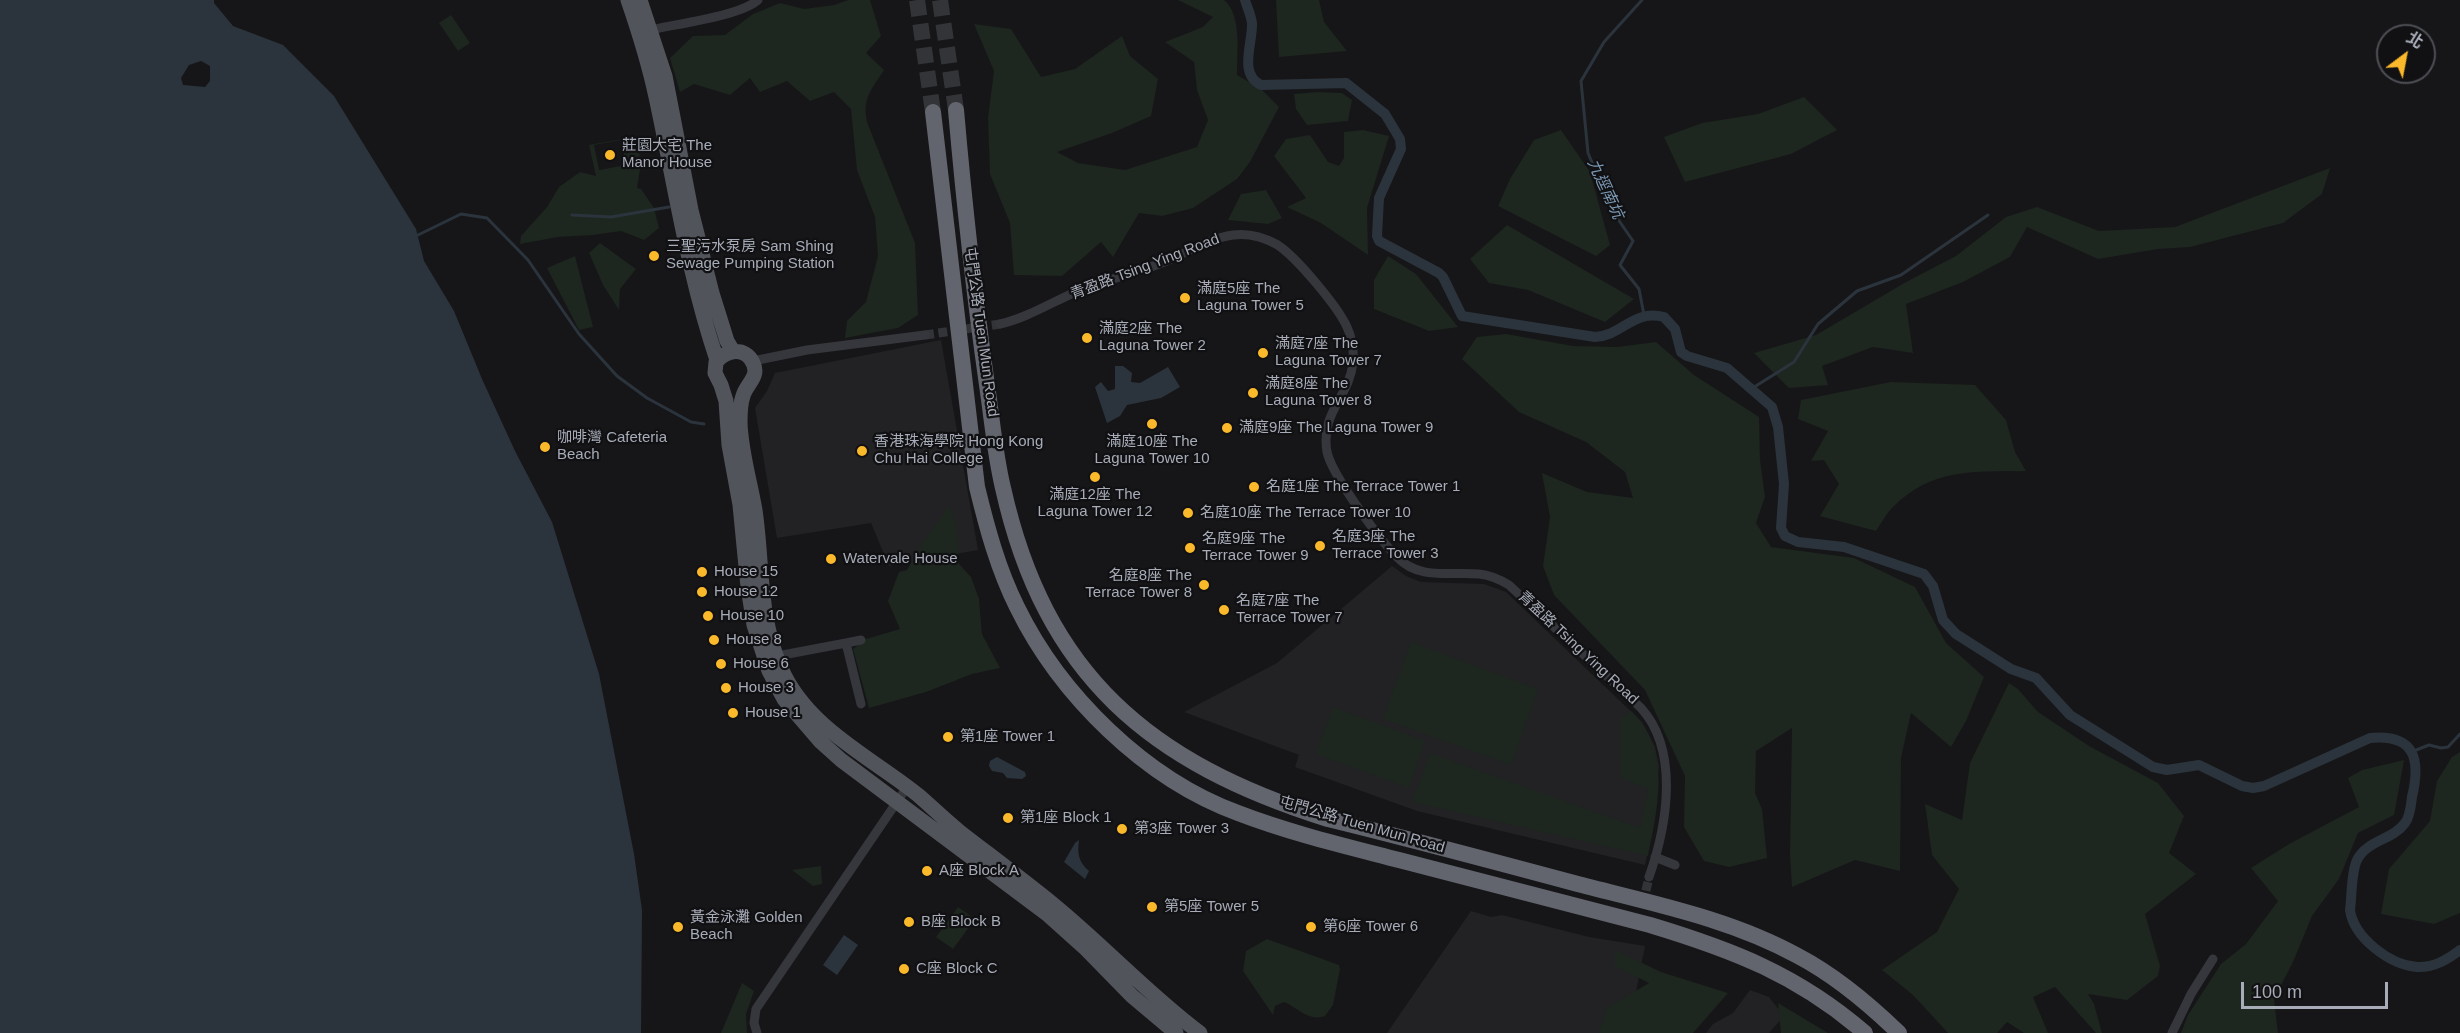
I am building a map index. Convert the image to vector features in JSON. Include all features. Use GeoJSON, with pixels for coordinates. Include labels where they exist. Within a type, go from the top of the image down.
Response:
{"type":"FeatureCollection","features":[{"type":"Feature","properties":{"kind":"highway","name":"屯門公路 Tuen Mun Road"},"geometry":{"type":"LineString","coordinates":[[956,110],[980,331],[1002,486],[1013,528],[1032,583],[1057,629],[1095,682],[1123,712],[1146,732],[1186,758],[1234,784],[1280,803],[1328,819],[1679,910],[1751,934],[1798,956],[1835,979],[1899,1033]]}},
{"type":"Feature","properties":{"kind":"highway","name":"屯門公路 Tuen Mun Road"},"geometry":{"type":"LineString","coordinates":[[933,112],[977,487],[988,534],[1005,582],[1038,645],[1064,681],[1114,735],[1170,777],[1202,797],[1237,813],[1317,838],[1650,925],[1704,942],[1752,960],[1795,982],[1827,1002],[1865,1033]]}},
{"type":"Feature","properties":{"kind":"main road"},"geometry":{"type":"LineString","coordinates":[[628,0],[665,76],[704,263],[727,341],[733,351]]}},
{"type":"Feature","properties":{"kind":"main road"},"geometry":{"type":"LineString","coordinates":[[640,0],[684,240],[699,304],[717,360],[715,373],[726,401],[730,456],[740,505],[754,625],[770,657],[826,726],[902,795],[1047,914],[1086,949],[1132,996],[1176,1033]]}},
{"type":"Feature","properties":{"kind":"main road"},"geometry":{"type":"LineString","coordinates":[[717,360],[727,352],[733,351],[744,353],[753,361],[755,374],[745,389],[741,410],[741,431],[755,511],[760,589],[767,623],[770,657],[775,685],[784,699],[821,742],[858,775],[902,795],[958,830],[1071,920],[1163,1004],[1200,1033]]}},
{"type":"Feature","properties":{"kind":"main road"},"geometry":{"type":"LineString","coordinates":[[721,385],[734,391],[745,389]]}},
{"type":"Feature","properties":{"kind":"street"},"geometry":{"type":"LineString","coordinates":[[644,31],[728,12],[758,0]]}},
{"type":"Feature","properties":{"kind":"street","name":"青盈路 Tsing Ying Road"},"geometry":{"type":"LineString","coordinates":[[1000,324],[1026,316],[1091,286],[1149,268],[1223,236],[1251,235],[1267,240],[1282,249],[1336,310],[1350,336],[1353,353],[1352,372],[1330,416],[1327,450],[1335,474],[1400,560],[1426,573],[1482,574],[1509,585],[1646,714],[1658,732],[1666,759],[1663,814],[1649,877]]}},
{"type":"Feature","properties":{"kind":"street"},"geometry":{"type":"LineString","coordinates":[[753,361],[807,350],[925,334]]}},
{"type":"Feature","properties":{"kind":"street"},"geometry":{"type":"LineString","coordinates":[[770,657],[861,640]]}},
{"type":"Feature","properties":{"kind":"street"},"geometry":{"type":"LineString","coordinates":[[846,643],[861,704]]}},
{"type":"Feature","properties":{"kind":"street"},"geometry":{"type":"LineString","coordinates":[[757,1033],[754,1023],[756,1009],[902,795]]}},
{"type":"Feature","properties":{"kind":"street"},"geometry":{"type":"LineString","coordinates":[[1655,857],[1675,865]]}},
{"type":"Feature","properties":{"kind":"street"},"geometry":{"type":"LineString","coordinates":[[2172,1033],[2190,994],[2212,959]]}},
{"type":"Feature","properties":{"kind":"shaded area"},"geometry":{"type":"Polygon","coordinates":[[[0,0],[214,0],[233,26],[283,45],[334,96],[416,229],[424,261],[454,311],[515,451],[552,522],[599,674],[634,854],[642,910],[641,1033],[0,1033],[0,0]],[[201,61],[189,65],[181,78],[183,85],[205,87],[210,81],[210,66],[201,61]]]}},
{"type":"Feature","properties":{"kind":"shaded area"},"geometry":{"type":"Polygon","coordinates":[[[848,0],[870,0],[881,36],[866,53],[884,70],[867,100],[867,122],[915,243],[918,315],[898,328],[845,338],[847,321],[866,302],[878,256],[875,217],[857,170],[851,109],[834,92],[810,101],[787,81],[760,92],[750,78],[730,95],[694,84],[680,92],[670,58],[693,36],[725,35],[753,14],[780,3],[804,9],[834,5],[848,0]]]}},
{"type":"Feature","properties":{"kind":"shaded area"},"geometry":{"type":"Polygon","coordinates":[[[1178,0],[1224,0],[1230,6],[1236,24],[1237,75],[1261,89],[1279,107],[1250,162],[1237,179],[1193,208],[1162,216],[1139,213],[1113,257],[1101,242],[1062,276],[1014,275],[1010,223],[990,174],[988,118],[994,71],[974,24],[1011,29],[1041,77],[1075,69],[1122,36],[1130,56],[1158,79],[1151,116],[1112,133],[1057,152],[1078,163],[1125,170],[1197,147],[1208,120],[1197,90],[1194,62],[1165,42],[1203,27],[1213,17],[1178,0]]]}},
{"type":"Feature","properties":{"kind":"shaded area"},"geometry":{"type":"Polygon","coordinates":[[[1276,0],[1319,0],[1324,22],[1347,51],[1279,57],[1276,0]]]}},
{"type":"Feature","properties":{"kind":"shaded area"},"geometry":{"type":"Polygon","coordinates":[[[451,15],[470,43],[458,51],[439,23],[451,15]]]}},
{"type":"Feature","properties":{"kind":"shaded area"},"geometry":{"type":"Polygon","coordinates":[[[1342,93],[1352,100],[1348,121],[1307,125],[1296,109],[1294,94],[1342,93]]]}},
{"type":"Feature","properties":{"kind":"shaded area"},"geometry":{"type":"Polygon","coordinates":[[[1804,97],[1837,130],[1791,154],[1685,182],[1664,137],[1702,123],[1758,114],[1804,97]]]}},
{"type":"Feature","properties":{"kind":"shaded area"},"geometry":{"type":"Polygon","coordinates":[[[1363,130],[1389,136],[1367,208],[1368,255],[1321,223],[1287,207],[1306,198],[1274,156],[1286,139],[1310,135],[1328,162],[1339,166],[1344,158],[1344,132],[1363,130]]]}},
{"type":"Feature","properties":{"kind":"shaded area"},"geometry":{"type":"Polygon","coordinates":[[[1561,130],[1590,172],[1610,245],[1596,256],[1498,206],[1510,179],[1534,140],[1561,130]]]}},
{"type":"Feature","properties":{"kind":"shaded area"},"geometry":{"type":"Polygon","coordinates":[[[639,136],[640,169],[637,188],[641,189],[654,208],[659,228],[644,240],[621,231],[558,237],[520,244],[521,236],[547,207],[559,187],[580,172],[596,176],[589,145],[639,136]],[[621,140],[594,145],[599,170],[626,165],[621,140]]]}},
{"type":"Feature","properties":{"kind":"shaded area"},"geometry":{"type":"Polygon","coordinates":[[[2330,168],[2322,194],[2283,223],[2190,247],[2158,249],[2098,259],[2027,227],[2010,257],[1963,282],[1906,304],[1913,353],[1873,347],[1822,366],[1828,385],[1789,388],[1754,353],[1816,335],[1906,282],[1956,256],[2006,217],[2037,207],[2099,231],[2175,227],[2330,168]]]}},
{"type":"Feature","properties":{"kind":"shaded area"},"geometry":{"type":"Polygon","coordinates":[[[1266,190],[1282,218],[1268,224],[1228,220],[1241,194],[1266,190]]]}},
{"type":"Feature","properties":{"kind":"shaded area"},"geometry":{"type":"Polygon","coordinates":[[[1507,225],[1634,299],[1605,322],[1528,290],[1489,283],[1470,259],[1507,225]]]}},
{"type":"Feature","properties":{"kind":"shaded area"},"geometry":{"type":"Polygon","coordinates":[[[600,243],[636,269],[620,289],[619,310],[603,285],[589,253],[600,243]]]}},
{"type":"Feature","properties":{"kind":"shaded area"},"geometry":{"type":"Polygon","coordinates":[[[575,256],[593,327],[579,330],[547,268],[575,256]]]}},
{"type":"Feature","properties":{"kind":"shaded area"},"geometry":{"type":"Polygon","coordinates":[[[1388,256],[1416,274],[1458,327],[1429,331],[1374,309],[1374,280],[1388,256]]]}},
{"type":"Feature","properties":{"kind":"shaded area"},"geometry":{"type":"Polygon","coordinates":[[[1506,334],[1573,346],[1617,347],[1656,342],[1694,375],[1759,417],[1760,460],[1765,497],[1756,523],[1771,547],[1854,558],[1915,587],[1946,643],[1984,677],[1966,721],[1951,747],[1911,713],[1901,758],[1900,871],[1855,860],[1792,887],[1790,855],[1792,728],[1756,751],[1755,793],[1762,809],[1767,858],[1729,867],[1704,861],[1684,827],[1685,776],[1645,690],[1554,595],[1543,566],[1550,517],[1542,473],[1587,492],[1633,498],[1625,472],[1586,442],[1519,412],[1462,359],[1477,337],[1506,334]]]}},
{"type":"Feature","properties":{"kind":"shaded area","name":"香港珠海學院 Hong Kong Chu Hai College"},"geometry":{"type":"Polygon","coordinates":[[[941,340],[978,550],[889,566],[871,523],[777,538],[755,408],[767,391],[775,373],[941,340]]]}},
{"type":"Feature","properties":{"kind":"shaded area"},"geometry":{"type":"Polygon","coordinates":[[[1115,366],[1123,366],[1132,373],[1131,382],[1140,383],[1168,367],[1180,387],[1161,398],[1127,405],[1120,416],[1107,423],[1095,387],[1101,382],[1108,391],[1115,389],[1115,366]]]}},
{"type":"Feature","properties":{"kind":"shaded area"},"geometry":{"type":"Polygon","coordinates":[[[1891,382],[1975,385],[2006,420],[2015,452],[2026,471],[1955,474],[1923,485],[1890,510],[1876,531],[1820,516],[1839,484],[1824,460],[1811,461],[1828,431],[1798,419],[1801,400],[1891,382]]]}},
{"type":"Feature","properties":{"kind":"shaded area"},"geometry":{"type":"Polygon","coordinates":[[[950,505],[956,527],[959,564],[971,577],[979,599],[982,634],[1000,668],[972,674],[926,692],[869,708],[853,649],[866,639],[900,629],[888,601],[899,572],[907,570],[925,539],[950,505]]]}},
{"type":"Feature","properties":{"kind":"shaded area"},"geometry":{"type":"Polygon","coordinates":[[[1392,566],[1406,576],[1421,582],[1484,584],[1506,592],[1642,722],[1655,747],[1659,766],[1653,829],[1645,865],[1417,811],[1295,767],[1299,755],[1184,712],[1277,663],[1392,566]]]}},
{"type":"Feature","properties":{"kind":"shaded area"},"geometry":{"type":"Polygon","coordinates":[[[1411,642],[1538,689],[1511,765],[1383,719],[1411,642]]]}},
{"type":"Feature","properties":{"kind":"shaded area"},"geometry":{"type":"Polygon","coordinates":[[[2009,683],[2018,689],[2038,712],[2089,746],[2158,783],[2184,816],[2169,853],[2196,874],[2145,914],[2160,966],[2158,976],[2127,1000],[2088,994],[2094,1004],[2102,1033],[2096,1033],[2055,987],[2033,997],[2048,1033],[2024,1033],[2007,1022],[1997,1033],[1948,1033],[1913,995],[1882,970],[1937,932],[1959,889],[1932,855],[1925,804],[1962,820],[1970,763],[2009,683]]]}},
{"type":"Feature","properties":{"kind":"shaded area"},"geometry":{"type":"Polygon","coordinates":[[[1333,707],[1425,741],[1409,788],[1316,754],[1333,707]]]}},
{"type":"Feature","properties":{"kind":"shaded area"},"geometry":{"type":"Polygon","coordinates":[[[1631,711],[1644,726],[1657,761],[1658,799],[1648,856],[1412,802],[1430,753],[1640,828],[1648,789],[1620,777],[1621,718],[1631,711]]]}},
{"type":"Feature","properties":{"kind":"shaded area"},"geometry":{"type":"Polygon","coordinates":[[[2460,752],[2460,913],[2434,924],[2381,914],[2389,869],[2430,821],[2437,781],[2452,757],[2460,752]]]}},
{"type":"Feature","properties":{"kind":"shaded area"},"geometry":{"type":"Polygon","coordinates":[[[997,757],[1025,772],[1026,776],[1022,779],[1007,778],[1003,773],[992,771],[989,766],[990,761],[997,757]]]}},
{"type":"Feature","properties":{"kind":"shaded area"},"geometry":{"type":"Polygon","coordinates":[[[2404,760],[2394,815],[2358,833],[2339,879],[2312,916],[2293,962],[2274,999],[2278,1033],[2181,1033],[2188,1015],[2221,964],[2246,944],[2278,901],[2251,868],[2289,844],[2359,807],[2348,778],[2362,770],[2404,760]]]}},
{"type":"Feature","properties":{"kind":"shaded area"},"geometry":{"type":"Polygon","coordinates":[[[1079,840],[1080,858],[1089,871],[1085,879],[1064,862],[1079,840]]]}},
{"type":"Feature","properties":{"kind":"shaded area"},"geometry":{"type":"Polygon","coordinates":[[[821,866],[822,884],[813,886],[792,870],[821,866]]]}},
{"type":"Feature","properties":{"kind":"shaded area"},"geometry":{"type":"Polygon","coordinates":[[[958,907],[975,919],[953,949],[936,937],[958,907]]]}},
{"type":"Feature","properties":{"kind":"shaded area"},"geometry":{"type":"Polygon","coordinates":[[[1471,911],[1491,917],[1502,915],[1589,937],[1645,946],[1628,1033],[1387,1033],[1471,911]]]}},
{"type":"Feature","properties":{"kind":"shaded area"},"geometry":{"type":"Polygon","coordinates":[[[844,935],[858,945],[837,975],[823,965],[844,935]]]}},
{"type":"Feature","properties":{"kind":"shaded area"},"geometry":{"type":"Polygon","coordinates":[[[1267,939],[1339,965],[1333,1005],[1325,1016],[1308,1016],[1284,1002],[1275,1006],[1273,1015],[1243,971],[1246,951],[1267,939]]]}},
{"type":"Feature","properties":{"kind":"shaded area"},"geometry":{"type":"Polygon","coordinates":[[[1615,950],[1661,972],[1728,993],[1693,1033],[1599,1033],[1607,1008],[1649,983],[1615,966],[1615,950]]]}},
{"type":"Feature","properties":{"kind":"shaded area"},"geometry":{"type":"Polygon","coordinates":[[[742,983],[754,991],[746,1014],[747,1033],[721,1033],[742,983]]]}},
{"type":"Feature","properties":{"kind":"shaded area"},"geometry":{"type":"Polygon","coordinates":[[[1750,990],[1769,997],[1784,1016],[1769,1033],[1706,1033],[1713,1024],[1733,1013],[1750,990]]]}},
{"type":"Feature","properties":{"kind":"shaded area"},"geometry":{"type":"Polygon","coordinates":[[[1778,1003],[1828,1033],[1781,1033],[1778,1003]]]}},
{"type":"Feature","properties":{"kind":"waterway"},"geometry":{"type":"LineString","coordinates":[[1245,0],[1252,23],[1248,66],[1254,80],[1261,85],[1346,83],[1385,114],[1400,139],[1401,149],[1379,198],[1377,236],[1379,241],[1439,273],[1462,316],[1595,337],[1604,336],[1644,317],[1664,317],[1675,329],[1681,352],[1687,356],[1727,368],[1772,407],[1778,427],[1784,484],[1781,528],[1785,536],[1798,542],[1844,547],[1924,574],[1933,586],[1943,620],[1956,634],[2011,669],[2036,678],[2070,715],[2153,767],[2167,770],[2199,765],[2242,786],[2253,788],[2264,786],[2370,738],[2397,740],[2405,745],[2415,761],[2416,771],[2408,818],[2400,829],[2361,853],[2355,865],[2350,910],[2358,930],[2366,940],[2396,961],[2417,967],[2429,966],[2446,960],[2460,950]]}},
{"type":"Feature","properties":{"kind":"waterway","name":"九逕南坑"},"geometry":{"type":"LineString","coordinates":[[1642,0],[1604,42],[1581,81],[1588,153],[1613,212],[1633,241],[1620,265],[1639,289],[1644,315]]}},
{"type":"Feature","properties":{"kind":"waterway"},"geometry":{"type":"LineString","coordinates":[[572,215],[611,217],[669,207]]}},
{"type":"Feature","properties":{"kind":"waterway"},"geometry":{"type":"LineString","coordinates":[[416,236],[461,214],[487,218],[528,260],[579,334],[617,376],[647,398],[691,422],[704,424]]}},
{"type":"Feature","properties":{"kind":"waterway"},"geometry":{"type":"LineString","coordinates":[[1751,389],[1794,362],[1818,324],[1857,291],[1901,275],[1988,215]]}},
{"type":"Feature","properties":{"kind":"waterway"},"geometry":{"type":"LineString","coordinates":[[2411,752],[2429,745],[2448,747],[2460,734]]}},
{"type":"Feature","properties":{"kind":"tunnel"},"geometry":{"type":"LineString","coordinates":[[917,0],[933,112]]}},
{"type":"Feature","properties":{"kind":"tunnel"},"geometry":{"type":"LineString","coordinates":[[940,0],[956,110]]}},
{"type":"Feature","properties":{"kind":"tunnel"},"geometry":{"type":"LineString","coordinates":[[925,335],[1000,324]]}},
{"type":"Feature","properties":{"kind":"tunnel"},"geometry":{"type":"LineString","coordinates":[[1643,904],[1649,877]]}},
{"type":"Feature","properties":{"kind":"place","name":"莊園大宅 The Manor House"},"geometry":{"type":"Point","coordinates":[610,155]}},
{"type":"Feature","properties":{"kind":"place","name":"三聖污水泵房 Sam Shing Sewage Pumping Station"},"geometry":{"type":"Point","coordinates":[654,256]}},
{"type":"Feature","properties":{"kind":"place","name":"滿庭5座 The Laguna Tower 5"},"geometry":{"type":"Point","coordinates":[1185,298]}},
{"type":"Feature","properties":{"kind":"place","name":"滿庭2座 The Laguna Tower 2"},"geometry":{"type":"Point","coordinates":[1087,338]}},
{"type":"Feature","properties":{"kind":"place","name":"滿庭7座 The Laguna Tower 7"},"geometry":{"type":"Point","coordinates":[1263,353]}},
{"type":"Feature","properties":{"kind":"place","name":"滿庭8座 The Laguna Tower 8"},"geometry":{"type":"Point","coordinates":[1253,393]}},
{"type":"Feature","properties":{"kind":"place","name":"滿庭10座 The Laguna Tower 10"},"geometry":{"type":"Point","coordinates":[1152,424]}},
{"type":"Feature","properties":{"kind":"place","name":"滿庭9座 The Laguna Tower 9"},"geometry":{"type":"Point","coordinates":[1227,428]}},
{"type":"Feature","properties":{"kind":"place","name":"咖啡灣 Cafeteria Beach"},"geometry":{"type":"Point","coordinates":[545,447]}},
{"type":"Feature","properties":{"kind":"place","name":"香港珠海學院 Hong Kong Chu Hai College"},"geometry":{"type":"Point","coordinates":[862,451]}},
{"type":"Feature","properties":{"kind":"place","name":"滿庭12座 The Laguna Tower 12"},"geometry":{"type":"Point","coordinates":[1095,477]}},
{"type":"Feature","properties":{"kind":"place","name":"名庭1座 The Terrace Tower 1"},"geometry":{"type":"Point","coordinates":[1254,487]}},
{"type":"Feature","properties":{"kind":"place","name":"名庭10座 The Terrace Tower 10"},"geometry":{"type":"Point","coordinates":[1188,513]}},
{"type":"Feature","properties":{"kind":"place","name":"名庭3座 The Terrace Tower 3"},"geometry":{"type":"Point","coordinates":[1320,546]}},
{"type":"Feature","properties":{"kind":"place","name":"名庭9座 The Terrace Tower 9"},"geometry":{"type":"Point","coordinates":[1190,548]}},
{"type":"Feature","properties":{"kind":"place","name":"Watervale House"},"geometry":{"type":"Point","coordinates":[831,559]}},
{"type":"Feature","properties":{"kind":"place","name":"House 15"},"geometry":{"type":"Point","coordinates":[702,572]}},
{"type":"Feature","properties":{"kind":"place","name":"名庭8座 The Terrace Tower 8"},"geometry":{"type":"Point","coordinates":[1204,585]}},
{"type":"Feature","properties":{"kind":"place","name":"House 12"},"geometry":{"type":"Point","coordinates":[702,592]}},
{"type":"Feature","properties":{"kind":"place","name":"名庭7座 The Terrace Tower 7"},"geometry":{"type":"Point","coordinates":[1224,610]}},
{"type":"Feature","properties":{"kind":"place","name":"House 10"},"geometry":{"type":"Point","coordinates":[708,616]}},
{"type":"Feature","properties":{"kind":"place","name":"House 8"},"geometry":{"type":"Point","coordinates":[714,640]}},
{"type":"Feature","properties":{"kind":"place","name":"House 6"},"geometry":{"type":"Point","coordinates":[721,664]}},
{"type":"Feature","properties":{"kind":"place","name":"House 3"},"geometry":{"type":"Point","coordinates":[726,688]}},
{"type":"Feature","properties":{"kind":"place","name":"House 1"},"geometry":{"type":"Point","coordinates":[733,713]}},
{"type":"Feature","properties":{"kind":"place","name":"第1座 Tower 1"},"geometry":{"type":"Point","coordinates":[948,737]}},
{"type":"Feature","properties":{"kind":"place","name":"第1座 Block 1"},"geometry":{"type":"Point","coordinates":[1008,818]}},
{"type":"Feature","properties":{"kind":"place","name":"第3座 Tower 3"},"geometry":{"type":"Point","coordinates":[1122,829]}},
{"type":"Feature","properties":{"kind":"place","name":"A座 Block A"},"geometry":{"type":"Point","coordinates":[927,871]}},
{"type":"Feature","properties":{"kind":"place","name":"第5座 Tower 5"},"geometry":{"type":"Point","coordinates":[1152,907]}},
{"type":"Feature","properties":{"kind":"place","name":"B座 Block B"},"geometry":{"type":"Point","coordinates":[909,922]}},
{"type":"Feature","properties":{"kind":"place","name":"黃金泳灘 Golden Beach"},"geometry":{"type":"Point","coordinates":[678,927]}},
{"type":"Feature","properties":{"kind":"place","name":"第6座 Tower 6"},"geometry":{"type":"Point","coordinates":[1311,927]}},
{"type":"Feature","properties":{"kind":"place","name":"C座 Block C"},"geometry":{"type":"Point","coordinates":[904,969]}}]}
